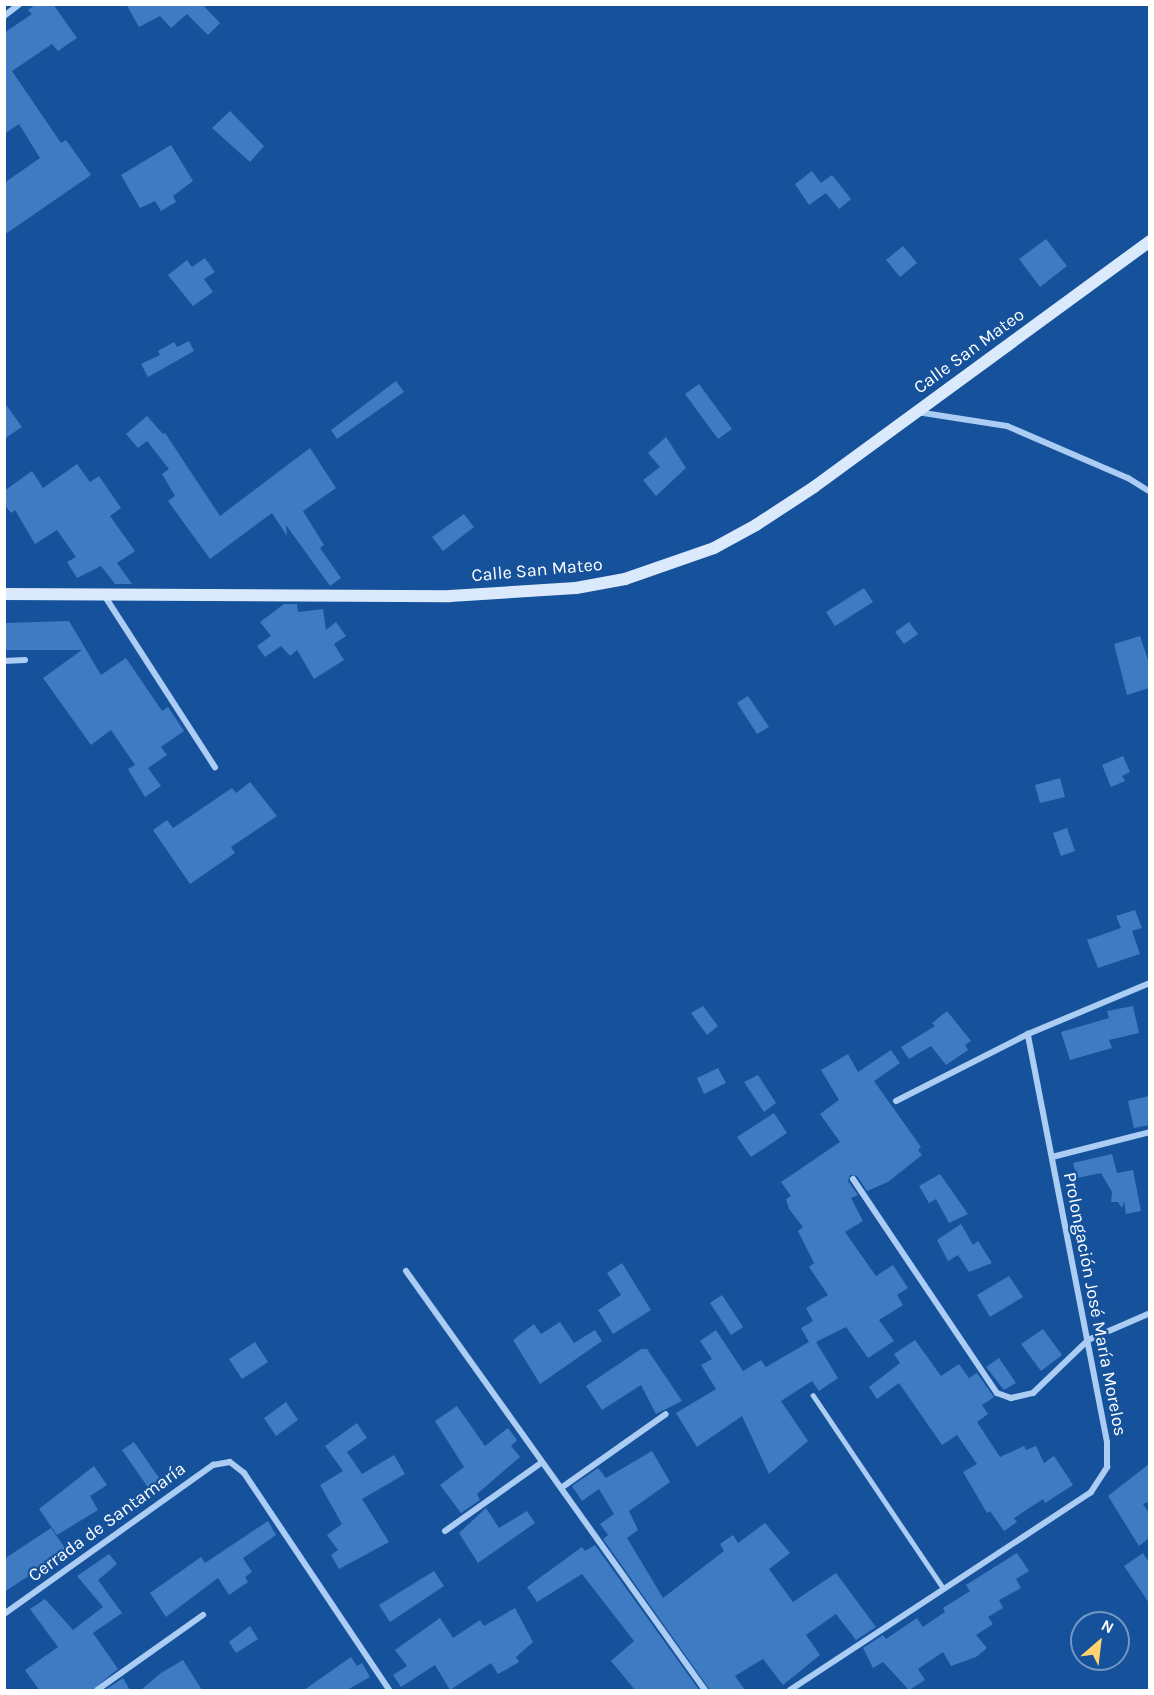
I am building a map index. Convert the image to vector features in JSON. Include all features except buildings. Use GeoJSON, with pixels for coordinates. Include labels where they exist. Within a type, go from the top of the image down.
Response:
{"type":"FeatureCollection","features":[{"type":"Feature","properties":{"kind":"street"},"geometry":{"type":"LineString","coordinates":[[4,16],[20,4]]}},
{"type":"Feature","properties":{"kind":"street","name":"Calle San Mateo"},"geometry":{"type":"LineString","coordinates":[[4,594],[450,596],[576,588],[625,579],[714,548],[756,525],[916,412],[1149,241]]}},
{"type":"Feature","properties":{"kind":"street"},"geometry":{"type":"LineString","coordinates":[[916,412],[1007,426],[1128,478],[1149,492]]}},
{"type":"Feature","properties":{"kind":"street"},"geometry":{"type":"LineString","coordinates":[[104,596],[215,767]]}},
{"type":"Feature","properties":{"kind":"street"},"geometry":{"type":"LineString","coordinates":[[4,661],[25,660]]}},
{"type":"Feature","properties":{"kind":"street"},"geometry":{"type":"LineString","coordinates":[[896,1101],[1028,1034],[1149,983]]}},
{"type":"Feature","properties":{"kind":"street","name":"Prolongación José María Morelos"},"geometry":{"type":"LineString","coordinates":[[790,1690],[1091,1492],[1107,1467],[1107,1442],[1028,1034]]}},
{"type":"Feature","properties":{"kind":"street"},"geometry":{"type":"LineString","coordinates":[[1052,1158],[1149,1132]]}},
{"type":"Feature","properties":{"kind":"street"},"geometry":{"type":"LineString","coordinates":[[853,1179],[997,1393],[1011,1398],[1033,1393],[1088,1340],[1149,1313]]}},
{"type":"Feature","properties":{"kind":"street"},"geometry":{"type":"LineString","coordinates":[[405,1271],[705,1690]]}},
{"type":"Feature","properties":{"kind":"street"},"geometry":{"type":"LineString","coordinates":[[561,1488],[666,1414]]}},
{"type":"Feature","properties":{"kind":"street","name":"Cerrada de Santamaría"},"geometry":{"type":"LineString","coordinates":[[4,1614],[213,1465],[230,1462],[244,1473],[389,1690]]}},
{"type":"Feature","properties":{"kind":"street"},"geometry":{"type":"LineString","coordinates":[[445,1531],[541,1463]]}},
{"type":"Feature","properties":{"kind":"street"},"geometry":{"type":"LineString","coordinates":[[97,1690],[202,1615]]}},
{"type":"Feature","properties":{"kind":"lane"},"geometry":{"type":"LineString","coordinates":[[813,1395],[943,1588]]}}]}
